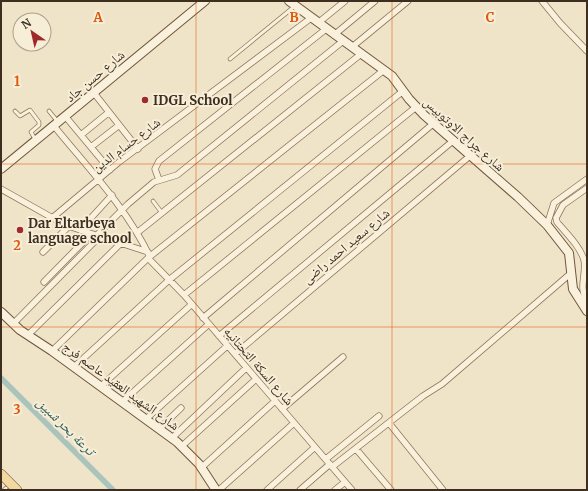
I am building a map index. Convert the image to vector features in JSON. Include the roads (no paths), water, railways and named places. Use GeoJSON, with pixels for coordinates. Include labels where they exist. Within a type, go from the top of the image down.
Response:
{"type":"FeatureCollection","features":[{"type":"Feature","properties":{"kind":"main road"},"geometry":{"type":"LineString","coordinates":[[1,474],[17,490]]}},
{"type":"Feature","properties":{"kind":"street","name":"شارع حسن جاد"},"geometry":{"type":"LineString","coordinates":[[1,168],[205,1]]}},
{"type":"Feature","properties":{"kind":"street","name":"شارع حسام الدين"},"geometry":{"type":"LineString","coordinates":[[51,219],[138,149],[314,20],[345,1]]}},
{"type":"Feature","properties":{"kind":"street"},"geometry":{"type":"LineString","coordinates":[[334,35],[375,1]]}},
{"type":"Feature","properties":{"kind":"street"},"geometry":{"type":"LineString","coordinates":[[352,47],[408,1]]}},
{"type":"Feature","properties":{"kind":"street"},"geometry":{"type":"LineString","coordinates":[[542,1],[587,51]]}},
{"type":"Feature","properties":{"kind":"street","name":"شارع جراج الاوتوبيس"},"geometry":{"type":"LineString","coordinates":[[292,4],[392,76],[416,107],[471,155],[547,226],[569,253],[571,260],[570,274],[573,288],[587,311]]}},
{"type":"Feature","properties":{"kind":"street"},"geometry":{"type":"LineString","coordinates":[[159,180],[155,169],[159,161],[326,29]]}},
{"type":"Feature","properties":{"kind":"street"},"geometry":{"type":"LineString","coordinates":[[13,324],[122,209],[154,182],[177,175],[342,41]]}},
{"type":"Feature","properties":{"kind":"street"},"geometry":{"type":"LineString","coordinates":[[138,232],[361,54]]}},
{"type":"Feature","properties":{"kind":"street"},"geometry":{"type":"LineString","coordinates":[[52,351],[149,256],[384,70]]}},
{"type":"Feature","properties":{"kind":"street"},"geometry":{"type":"LineString","coordinates":[[74,366],[169,280],[403,91]]}},
{"type":"Feature","properties":{"kind":"street"},"geometry":{"type":"LineString","coordinates":[[94,93],[118,126],[138,149]]}},
{"type":"Feature","properties":{"kind":"street"},"geometry":{"type":"LineString","coordinates":[[184,295],[416,107]]}},
{"type":"Feature","properties":{"kind":"street"},"geometry":{"type":"LineString","coordinates":[[81,135],[108,113]]}},
{"type":"Feature","properties":{"kind":"street"},"geometry":{"type":"LineString","coordinates":[[65,116],[110,170]]}},
{"type":"Feature","properties":{"kind":"street"},"geometry":{"type":"LineString","coordinates":[[56,124],[122,209],[138,232],[149,256]]}},
{"type":"Feature","properties":{"kind":"street"},"geometry":{"type":"LineString","coordinates":[[203,318],[434,124]]}},
{"type":"Feature","properties":{"kind":"street"},"geometry":{"type":"LineString","coordinates":[[91,147],[118,126]]}},
{"type":"Feature","properties":{"kind":"street"},"geometry":{"type":"LineString","coordinates":[[219,336],[454,140]]}},
{"type":"Feature","properties":{"kind":"street","name":"شارع سعيد احمد راضى"},"geometry":{"type":"LineString","coordinates":[[235,354],[471,155]]}},
{"type":"Feature","properties":{"kind":"street"},"geometry":{"type":"LineString","coordinates":[[547,226],[554,203],[587,179]]}},
{"type":"Feature","properties":{"kind":"street"},"geometry":{"type":"LineString","coordinates":[[587,188],[563,205],[556,218],[557,222],[582,255],[585,268],[583,290],[587,300]]}},
{"type":"Feature","properties":{"kind":"street"},"geometry":{"type":"LineString","coordinates":[[1,190],[51,219],[121,243],[149,256]]}},
{"type":"Feature","properties":{"kind":"street"},"geometry":{"type":"LineString","coordinates":[[80,230],[112,195]]}},
{"type":"Feature","properties":{"kind":"street"},"geometry":{"type":"LineString","coordinates":[[43,252],[69,226]]}},
{"type":"Feature","properties":{"kind":"street"},"geometry":{"type":"LineString","coordinates":[[44,282],[96,235]]}},
{"type":"Feature","properties":{"kind":"street"},"geometry":{"type":"LineString","coordinates":[[28,335],[121,243]]}},
{"type":"Feature","properties":{"kind":"street","name":"شارع السكة التحتانيه"},"geometry":{"type":"LineString","coordinates":[[149,256],[352,490]]}},
{"type":"Feature","properties":{"kind":"street"},"geometry":{"type":"LineString","coordinates":[[329,464],[356,449],[426,394],[442,384],[570,274]]}},
{"type":"Feature","properties":{"kind":"street"},"geometry":{"type":"LineString","coordinates":[[101,386],[192,304]]}},
{"type":"Feature","properties":{"kind":"street","name":"شارع الشهيد العقيد عاصم فرج"},"geometry":{"type":"LineString","coordinates":[[1,312],[13,324],[74,366],[182,446],[217,490]]}},
{"type":"Feature","properties":{"kind":"street"},"geometry":{"type":"LineString","coordinates":[[122,402],[209,324]]}},
{"type":"Feature","properties":{"kind":"street"},"geometry":{"type":"LineString","coordinates":[[146,419],[227,346]]}},
{"type":"Feature","properties":{"kind":"street"},"geometry":{"type":"LineString","coordinates":[[282,409],[343,357]]}},
{"type":"Feature","properties":{"kind":"street"},"geometry":{"type":"LineString","coordinates":[[172,438],[246,368]]}},
{"type":"Feature","properties":{"kind":"street"},"geometry":{"type":"LineString","coordinates":[[182,446],[256,379]]}},
{"type":"Feature","properties":{"kind":"street"},"geometry":{"type":"LineString","coordinates":[[201,468],[275,400]]}},
{"type":"Feature","properties":{"kind":"street"},"geometry":{"type":"LineString","coordinates":[[159,428],[181,408]]}},
{"type":"Feature","properties":{"kind":"street"},"geometry":{"type":"LineString","coordinates":[[300,490],[379,416]]}},
{"type":"Feature","properties":{"kind":"street"},"geometry":{"type":"LineString","coordinates":[[217,490],[294,423]]}},
{"type":"Feature","properties":{"kind":"street"},"geometry":{"type":"LineString","coordinates":[[389,423],[443,490]]}},
{"type":"Feature","properties":{"kind":"street"},"geometry":{"type":"LineString","coordinates":[[267,490],[315,447]]}},
{"type":"Feature","properties":{"kind":"street"},"geometry":{"type":"LineString","coordinates":[[356,449],[391,490]]}},
{"type":"Feature","properties":{"kind":"street"},"geometry":{"type":"LineString","coordinates":[[335,490],[345,482]]}},
{"type":"Feature","properties":{"kind":"lane"},"geometry":{"type":"LineString","coordinates":[[230,59],[292,4]]}},
{"type":"Feature","properties":{"kind":"lane"},"geometry":{"type":"LineString","coordinates":[[15,111],[20,116],[30,110],[39,121],[39,125],[31,132],[36,140]]}},
{"type":"Feature","properties":{"kind":"lane"},"geometry":{"type":"LineString","coordinates":[[49,111],[56,124]]}},
{"type":"Feature","properties":{"kind":"lane"},"geometry":{"type":"LineString","coordinates":[[153,201],[162,213]]}},
{"type":"Feature","properties":{"kind":"waterway","name":"ترعة بحر شبين"},"geometry":{"type":"LineString","coordinates":[[1,378],[113,490]]}},
{"type":"Feature","properties":{"kind":"place","name":"IDGL School"},"geometry":{"type":"Point","coordinates":[145,100]}},
{"type":"Feature","properties":{"kind":"place","name":"Dar Eltarbeya language school"},"geometry":{"type":"Point","coordinates":[20,230]}}]}
